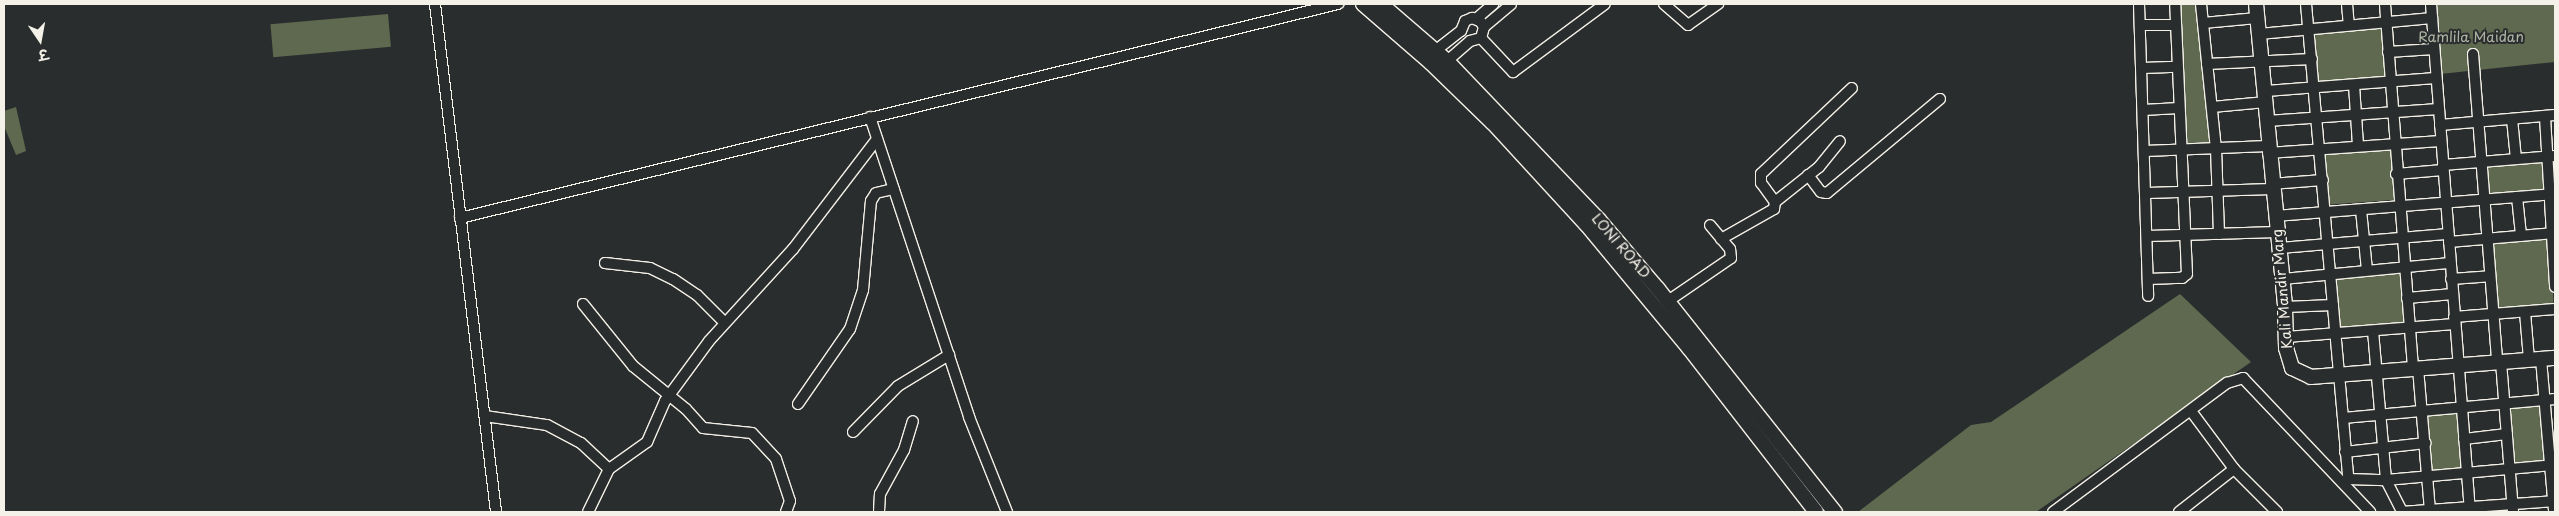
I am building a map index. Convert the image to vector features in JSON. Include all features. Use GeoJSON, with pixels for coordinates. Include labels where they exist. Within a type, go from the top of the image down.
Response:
{"type":"FeatureCollection","features":[{"type":"Feature","properties":{"kind":"street"},"geometry":{"type":"LineString","coordinates":[[435,4],[496,512]]}},
{"type":"Feature","properties":{"kind":"street"},"geometry":{"type":"LineString","coordinates":[[460,218],[1338,4]]}},
{"type":"Feature","properties":{"kind":"street","name":"LONI ROAD"},"geometry":{"type":"LineString","coordinates":[[1363,4],[1432,63],[1487,117],[1586,224],[1689,348],[1816,512]]}},
{"type":"Feature","properties":{"kind":"street","name":"LONI ROAD"},"geometry":{"type":"LineString","coordinates":[[1381,4],[1447,61],[1550,167],[1668,301],[1835,512]]}},
{"type":"Feature","properties":{"kind":"street"},"geometry":{"type":"LineString","coordinates":[[1435,51],[1461,31],[1465,21],[1476,19],[1493,4]]}},
{"type":"Feature","properties":{"kind":"street"},"geometry":{"type":"LineString","coordinates":[[1447,61],[1476,40],[1484,27],[1511,4]]}},
{"type":"Feature","properties":{"kind":"street"},"geometry":{"type":"LineString","coordinates":[[1461,31],[1476,40],[1513,72],[1605,4]]}},
{"type":"Feature","properties":{"kind":"street"},"geometry":{"type":"LineString","coordinates":[[1664,4],[1688,25],[1718,4]]}},
{"type":"Feature","properties":{"kind":"street"},"geometry":{"type":"LineString","coordinates":[[2139,4],[2147,193],[2148,296]]}},
{"type":"Feature","properties":{"kind":"street"},"geometry":{"type":"LineString","coordinates":[[2148,279],[2186,278],[2175,4]]}},
{"type":"Feature","properties":{"kind":"street"},"geometry":{"type":"LineString","coordinates":[[2201,4],[2216,148],[2219,234]]}},
{"type":"Feature","properties":{"kind":"street","name":"Kali Mandir Marg"},"geometry":{"type":"LineString","coordinates":[[2256,4],[2266,96],[2268,149],[2286,307],[2288,358],[2292,368],[2300,374],[2311,377],[2555,358]]}},
{"type":"Feature","properties":{"kind":"street"},"geometry":{"type":"LineString","coordinates":[[2306,4],[2329,244],[2345,452],[2351,481],[2386,480],[2552,465]]}},
{"type":"Feature","properties":{"kind":"street"},"geometry":{"type":"LineString","coordinates":[[2347,4],[2348,25]]}},
{"type":"Feature","properties":{"kind":"street"},"geometry":{"type":"LineString","coordinates":[[2385,4],[2406,298],[2422,410],[2430,511]]}},
{"type":"Feature","properties":{"kind":"street"},"geometry":{"type":"LineString","coordinates":[[2431,4],[2470,510]]}},
{"type":"Feature","properties":{"kind":"street"},"geometry":{"type":"LineString","coordinates":[[2203,23],[2258,18]]}},
{"type":"Feature","properties":{"kind":"street"},"geometry":{"type":"LineString","coordinates":[[2259,34],[2432,18]]}},
{"type":"Feature","properties":{"kind":"street"},"geometry":{"type":"LineString","coordinates":[[1476,19],[1484,27]]}},
{"type":"Feature","properties":{"kind":"street"},"geometry":{"type":"LineString","coordinates":[[2140,25],[2176,25]]}},
{"type":"Feature","properties":{"kind":"street"},"geometry":{"type":"LineString","coordinates":[[2388,52],[2434,49]]}},
{"type":"Feature","properties":{"kind":"street"},"geometry":{"type":"LineString","coordinates":[[2473,54],[2493,314],[2504,403],[2513,508]]}},
{"type":"Feature","properties":{"kind":"street"},"geometry":{"type":"LineString","coordinates":[[2207,64],[2312,59]]}},
{"type":"Feature","properties":{"kind":"street"},"geometry":{"type":"LineString","coordinates":[[2142,68],[2177,67]]}},
{"type":"Feature","properties":{"kind":"street"},"geometry":{"type":"LineString","coordinates":[[2212,107],[2266,96],[2315,89],[2436,78]]}},
{"type":"Feature","properties":{"kind":"street"},"geometry":{"type":"LineString","coordinates":[[2354,85],[2358,146]]}},
{"type":"Feature","properties":{"kind":"street"},"geometry":{"type":"LineString","coordinates":[[1775,202],[1761,183],[1761,174],[1852,88]]}},
{"type":"Feature","properties":{"kind":"street"},"geometry":{"type":"LineString","coordinates":[[1808,175],[1821,192],[1827,193],[1940,99]]}},
{"type":"Feature","properties":{"kind":"street"},"geometry":{"type":"LineString","coordinates":[[2143,110],[2179,108]]}},
{"type":"Feature","properties":{"kind":"street"},"geometry":{"type":"LineString","coordinates":[[2267,121],[2439,109]]}},
{"type":"Feature","properties":{"kind":"street"},"geometry":{"type":"LineString","coordinates":[[2440,125],[2550,116],[2555,287]]}},
{"type":"Feature","properties":{"kind":"street"},"geometry":{"type":"LineString","coordinates":[[870,117],[949,355],[1007,512]]}},
{"type":"Feature","properties":{"kind":"street"},"geometry":{"type":"LineString","coordinates":[[2512,119],[2516,159]]}},
{"type":"Feature","properties":{"kind":"street"},"geometry":{"type":"LineString","coordinates":[[588,512],[609,469],[647,442],[668,395],[724,322],[793,249],[877,140]]}},
{"type":"Feature","properties":{"kind":"street"},"geometry":{"type":"LineString","coordinates":[[1721,239],[1772,211],[1775,202],[1808,175],[1840,141]]}},
{"type":"Feature","properties":{"kind":"street"},"geometry":{"type":"LineString","coordinates":[[2145,151],[2216,148],[2320,148],[2441,141]]}},
{"type":"Feature","properties":{"kind":"street"},"geometry":{"type":"LineString","coordinates":[[2396,174],[2481,162],[2551,156]]}},
{"type":"Feature","properties":{"kind":"street"},"geometry":{"type":"LineString","coordinates":[[2147,193],[2218,191],[2272,187],[2323,180]]}},
{"type":"Feature","properties":{"kind":"street"},"geometry":{"type":"LineString","coordinates":[[798,404],[850,329],[863,290],[871,201],[876,194],[894,189]]}},
{"type":"Feature","properties":{"kind":"street"},"geometry":{"type":"LineString","coordinates":[[2275,216],[2552,195]]}},
{"type":"Feature","properties":{"kind":"street"},"geometry":{"type":"LineString","coordinates":[[2517,198],[2521,236]]}},
{"type":"Feature","properties":{"kind":"street"},"geometry":{"type":"LineString","coordinates":[[2361,210],[2367,270]]}},
{"type":"Feature","properties":{"kind":"street"},"geometry":{"type":"LineString","coordinates":[[1668,301],[1731,258],[1732,252],[1710,225]]}},
{"type":"Feature","properties":{"kind":"street"},"geometry":{"type":"LineString","coordinates":[[2148,236],[2277,232]]}},
{"type":"Feature","properties":{"kind":"street"},"geometry":{"type":"LineString","coordinates":[[2280,248],[2401,238],[2487,238],[2554,233]]}},
{"type":"Feature","properties":{"kind":"street"},"geometry":{"type":"LineString","coordinates":[[605,262],[650,268],[673,279],[697,294],[724,322]]}},
{"type":"Feature","properties":{"kind":"street"},"geometry":{"type":"LineString","coordinates":[[2283,279],[2450,263]]}},
{"type":"Feature","properties":{"kind":"street"},"geometry":{"type":"LineString","coordinates":[[2452,279],[2490,276]]}},
{"type":"Feature","properties":{"kind":"street"},"geometry":{"type":"LineString","coordinates":[[2406,298],[2452,294]]}},
{"type":"Feature","properties":{"kind":"street"},"geometry":{"type":"LineString","coordinates":[[583,304],[634,366],[708,431],[752,433],[776,459],[790,501],[786,512]]}},
{"type":"Feature","properties":{"kind":"street"},"geometry":{"type":"LineString","coordinates":[[2286,307],[2333,305]]}},
{"type":"Feature","properties":{"kind":"street"},"geometry":{"type":"LineString","coordinates":[[2286,337],[2409,328],[2493,314],[2555,309]]}},
{"type":"Feature","properties":{"kind":"street"},"geometry":{"type":"LineString","coordinates":[[2525,312],[2551,432],[2554,512]]}},
{"type":"Feature","properties":{"kind":"street"},"geometry":{"type":"LineString","coordinates":[[2373,330],[2386,480],[2402,512],[2513,508],[2554,501]]}},
{"type":"Feature","properties":{"kind":"street"},"geometry":{"type":"LineString","coordinates":[[853,432],[898,386],[949,355]]}},
{"type":"Feature","properties":{"kind":"street"},"geometry":{"type":"LineString","coordinates":[[2053,512],[2191,411],[2227,382],[2235,379],[2249,381],[2370,512]]}},
{"type":"Feature","properties":{"kind":"street"},"geometry":{"type":"LineString","coordinates":[[2343,418],[2555,399]]}},
{"type":"Feature","properties":{"kind":"street"},"geometry":{"type":"LineString","coordinates":[[2191,411],[2234,469],[2277,512]]}},
{"type":"Feature","properties":{"kind":"street"},"geometry":{"type":"LineString","coordinates":[[485,416],[547,425],[580,442],[609,469]]}},
{"type":"Feature","properties":{"kind":"street"},"geometry":{"type":"LineString","coordinates":[[879,512],[880,494],[904,450],[912,421]]}},
{"type":"Feature","properties":{"kind":"street"},"geometry":{"type":"LineString","coordinates":[[2464,439],[2507,434]]}},
{"type":"Feature","properties":{"kind":"street"},"geometry":{"type":"LineString","coordinates":[[2345,452],[2425,443]]}},
{"type":"Feature","properties":{"kind":"street"},"geometry":{"type":"LineString","coordinates":[[2179,512],[2234,469]]}},
{"type":"Feature","properties":{"kind":"green space"},"geometry":{"type":"Polygon","coordinates":[[[2178,4],[2196,4],[2212,144],[2183,146],[2178,4]]]}},
{"type":"Feature","properties":{"kind":"green space","name":"Ramlila Maidan"},"geometry":{"type":"Polygon","coordinates":[[[2436,4],[2555,4],[2555,62],[2440,74],[2436,4]]]}},
{"type":"Feature","properties":{"kind":"green space"},"geometry":{"type":"Polygon","coordinates":[[[388,14],[391,47],[273,57],[270,24],[388,14]]]}},
{"type":"Feature","properties":{"kind":"green space"},"geometry":{"type":"Polygon","coordinates":[[[2382,26],[2386,79],[2317,84],[2313,31],[2382,26]]]}},
{"type":"Feature","properties":{"kind":"green space"},"geometry":{"type":"Polygon","coordinates":[[[16,107],[26,151],[16,155],[4,126],[4,111],[16,107]]]}},
{"type":"Feature","properties":{"kind":"green space"},"geometry":{"type":"Polygon","coordinates":[[[2392,147],[2396,200],[2327,205],[2323,152],[2392,147]]]}},
{"type":"Feature","properties":{"kind":"green space"},"geometry":{"type":"Polygon","coordinates":[[[2545,159],[2547,193],[2489,196],[2487,162],[2545,159]]]}},
{"type":"Feature","properties":{"kind":"green space"},"geometry":{"type":"Polygon","coordinates":[[[2550,236],[2554,306],[2496,309],[2492,239],[2550,236]]]}},
{"type":"Feature","properties":{"kind":"green space"},"geometry":{"type":"Polygon","coordinates":[[[2402,272],[2406,325],[2336,330],[2332,277],[2402,272]]]}},
{"type":"Feature","properties":{"kind":"green space"},"geometry":{"type":"Polygon","coordinates":[[[2180,294],[2251,362],[2036,512],[1858,512],[1971,425],[1991,422],[2180,294]]]}},
{"type":"Feature","properties":{"kind":"green space"},"geometry":{"type":"Polygon","coordinates":[[[2542,402],[2547,462],[2513,465],[2508,405],[2542,402]]]}},
{"type":"Feature","properties":{"kind":"green space"},"geometry":{"type":"Polygon","coordinates":[[[2458,409],[2464,469],[2432,472],[2426,412],[2458,409]]]}}]}
